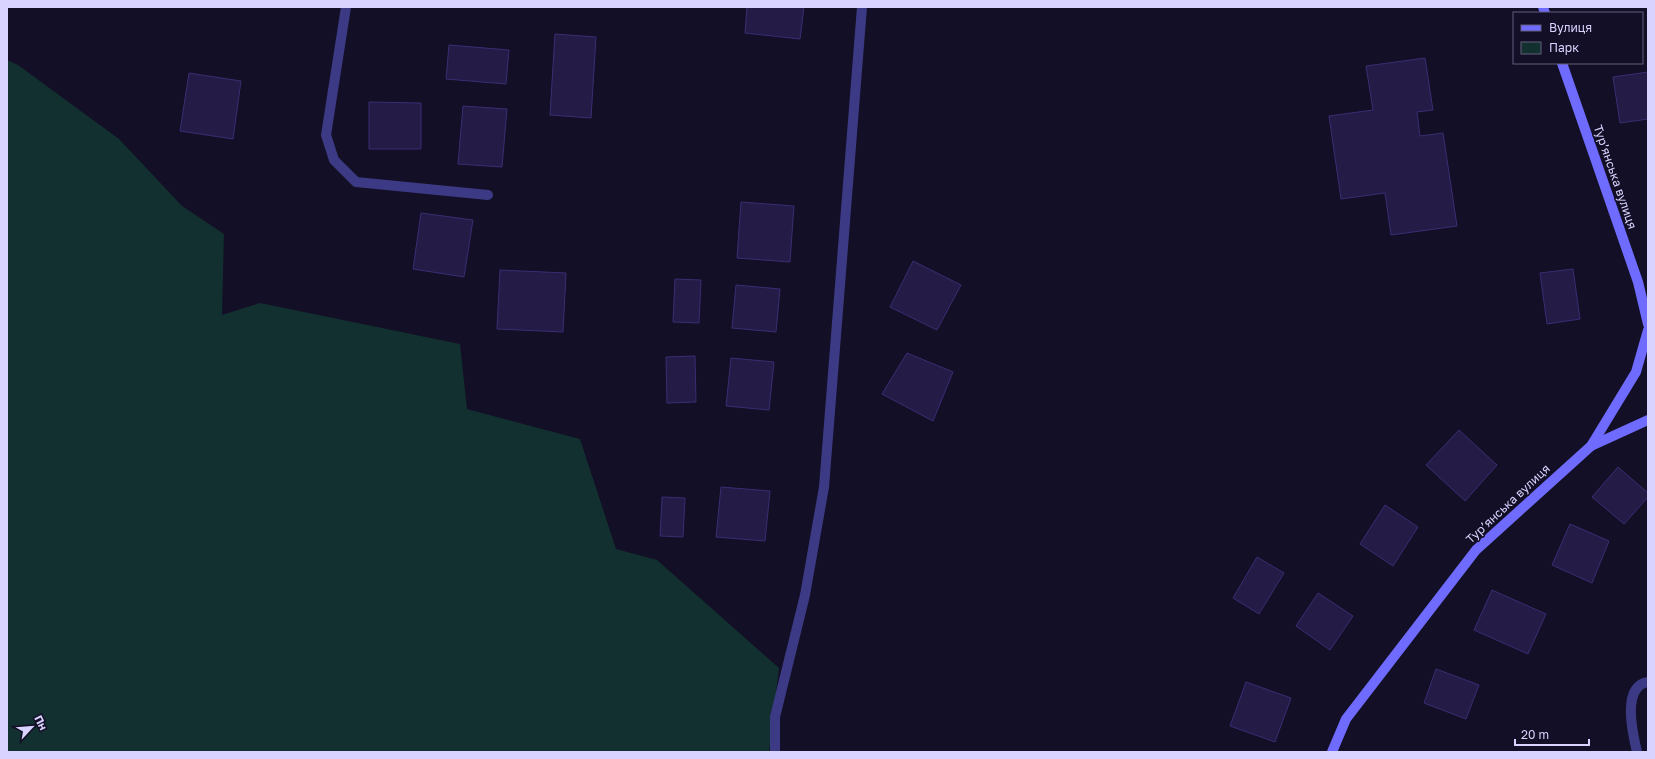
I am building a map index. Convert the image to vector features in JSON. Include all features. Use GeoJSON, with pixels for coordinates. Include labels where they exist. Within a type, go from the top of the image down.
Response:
{"type":"FeatureCollection","features":[{"type":"Feature","properties":{"kind":"street"},"geometry":{"type":"LineString","coordinates":[[346,7],[326,134],[334,160],[356,182],[488,194]]}},
{"type":"Feature","properties":{"kind":"street"},"geometry":{"type":"LineString","coordinates":[[775,752],[775,717],[805,595],[824,487],[862,7]]}},
{"type":"Feature","properties":{"kind":"street","name":"Турʼянська вулиця"},"geometry":{"type":"LineString","coordinates":[[1562,64],[1638,282],[1648,324]]}},
{"type":"Feature","properties":{"kind":"street","name":"Турʼянська вулиця"},"geometry":{"type":"LineString","coordinates":[[1332,752],[1346,719],[1476,550],[1591,446],[1636,372],[1648,330]]}},
{"type":"Feature","properties":{"kind":"street"},"geometry":{"type":"LineString","coordinates":[[1591,446],[1648,420]]}},
{"type":"Feature","properties":{"kind":"street"},"geometry":{"type":"LineString","coordinates":[[1637,752],[1631,722],[1633,698],[1636,689],[1644,682],[1648,682]]}},
{"type":"Feature","properties":{"kind":"green space"},"geometry":{"type":"Polygon","coordinates":[[[7,60],[18,65],[119,139],[182,206],[224,234],[222,315],[260,303],[460,344],[467,409],[580,439],[616,549],[657,560],[779,668],[769,752],[7,752],[7,60]]]}},
{"type":"Feature","properties":{"kind":"building"},"geometry":{"type":"Polygon","coordinates":[[[747,7],[804,7],[800,39],[745,33],[747,7]]]}},
{"type":"Feature","properties":{"kind":"building"},"geometry":{"type":"Polygon","coordinates":[[[555,34],[596,37],[591,118],[550,115],[555,34]]]}},
{"type":"Feature","properties":{"kind":"building"},"geometry":{"type":"Polygon","coordinates":[[[449,45],[509,50],[506,84],[446,79],[449,45]]]}},
{"type":"Feature","properties":{"kind":"building"},"geometry":{"type":"Polygon","coordinates":[[[1425,58],[1433,110],[1417,112],[1420,136],[1443,133],[1457,226],[1391,235],[1385,193],[1341,199],[1329,116],[1373,110],[1366,66],[1425,58]]]}},
{"type":"Feature","properties":{"kind":"building"},"geometry":{"type":"Polygon","coordinates":[[[1648,72],[1648,119],[1620,123],[1613,77],[1648,72]]]}},
{"type":"Feature","properties":{"kind":"building"},"geometry":{"type":"Polygon","coordinates":[[[189,73],[241,81],[233,139],[180,131],[189,73]]]}},
{"type":"Feature","properties":{"kind":"building"},"geometry":{"type":"Polygon","coordinates":[[[369,102],[421,103],[421,149],[369,149],[369,102]]]}},
{"type":"Feature","properties":{"kind":"building"},"geometry":{"type":"Polygon","coordinates":[[[463,106],[507,109],[502,167],[458,164],[463,106]]]}},
{"type":"Feature","properties":{"kind":"building"},"geometry":{"type":"Polygon","coordinates":[[[741,202],[794,206],[790,262],[737,258],[741,202]]]}},
{"type":"Feature","properties":{"kind":"building"},"geometry":{"type":"Polygon","coordinates":[[[421,213],[473,220],[464,277],[413,269],[421,213]]]}},
{"type":"Feature","properties":{"kind":"building"},"geometry":{"type":"Polygon","coordinates":[[[913,261],[961,285],[937,330],[890,307],[913,261]]]}},
{"type":"Feature","properties":{"kind":"building"},"geometry":{"type":"Polygon","coordinates":[[[1573,269],[1580,319],[1547,324],[1540,273],[1573,269]]]}},
{"type":"Feature","properties":{"kind":"building"},"geometry":{"type":"Polygon","coordinates":[[[500,270],[566,273],[563,332],[497,329],[500,270]]]}},
{"type":"Feature","properties":{"kind":"building"},"geometry":{"type":"Polygon","coordinates":[[[675,279],[701,280],[699,323],[673,322],[675,279]]]}},
{"type":"Feature","properties":{"kind":"building"},"geometry":{"type":"Polygon","coordinates":[[[736,285],[780,289],[776,332],[732,328],[736,285]]]}},
{"type":"Feature","properties":{"kind":"building"},"geometry":{"type":"Polygon","coordinates":[[[907,353],[953,372],[933,421],[882,394],[907,353]]]}},
{"type":"Feature","properties":{"kind":"building"},"geometry":{"type":"Polygon","coordinates":[[[695,356],[696,402],[667,403],[666,357],[695,356]]]}},
{"type":"Feature","properties":{"kind":"building"},"geometry":{"type":"Polygon","coordinates":[[[731,358],[774,362],[769,410],[726,406],[731,358]]]}},
{"type":"Feature","properties":{"kind":"building"},"geometry":{"type":"Polygon","coordinates":[[[1459,430],[1497,465],[1465,501],[1426,465],[1459,430]]]}},
{"type":"Feature","properties":{"kind":"building"},"geometry":{"type":"Polygon","coordinates":[[[1618,467],[1648,493],[1648,497],[1624,524],[1592,497],[1618,467]]]}},
{"type":"Feature","properties":{"kind":"building"},"geometry":{"type":"Polygon","coordinates":[[[721,487],[770,491],[765,541],[716,537],[721,487]]]}},
{"type":"Feature","properties":{"kind":"building"},"geometry":{"type":"Polygon","coordinates":[[[662,497],[685,498],[683,537],[660,536],[662,497]]]}},
{"type":"Feature","properties":{"kind":"building"},"geometry":{"type":"Polygon","coordinates":[[[1385,505],[1418,527],[1393,566],[1360,544],[1385,505]]]}},
{"type":"Feature","properties":{"kind":"building"},"geometry":{"type":"Polygon","coordinates":[[[1570,524],[1609,541],[1592,583],[1552,565],[1570,524]]]}},
{"type":"Feature","properties":{"kind":"building"},"geometry":{"type":"Polygon","coordinates":[[[1257,557],[1284,573],[1259,614],[1233,598],[1257,557]]]}},
{"type":"Feature","properties":{"kind":"building"},"geometry":{"type":"Polygon","coordinates":[[[1492,590],[1546,614],[1528,654],[1474,630],[1492,590]]]}},
{"type":"Feature","properties":{"kind":"building"},"geometry":{"type":"Polygon","coordinates":[[[1318,593],[1353,616],[1330,650],[1296,626],[1318,593]]]}},
{"type":"Feature","properties":{"kind":"building"},"geometry":{"type":"Polygon","coordinates":[[[1436,669],[1479,685],[1466,719],[1424,703],[1436,669]]]}},
{"type":"Feature","properties":{"kind":"building"},"geometry":{"type":"Polygon","coordinates":[[[1246,682],[1291,698],[1275,742],[1230,726],[1246,682]]]}}]}
